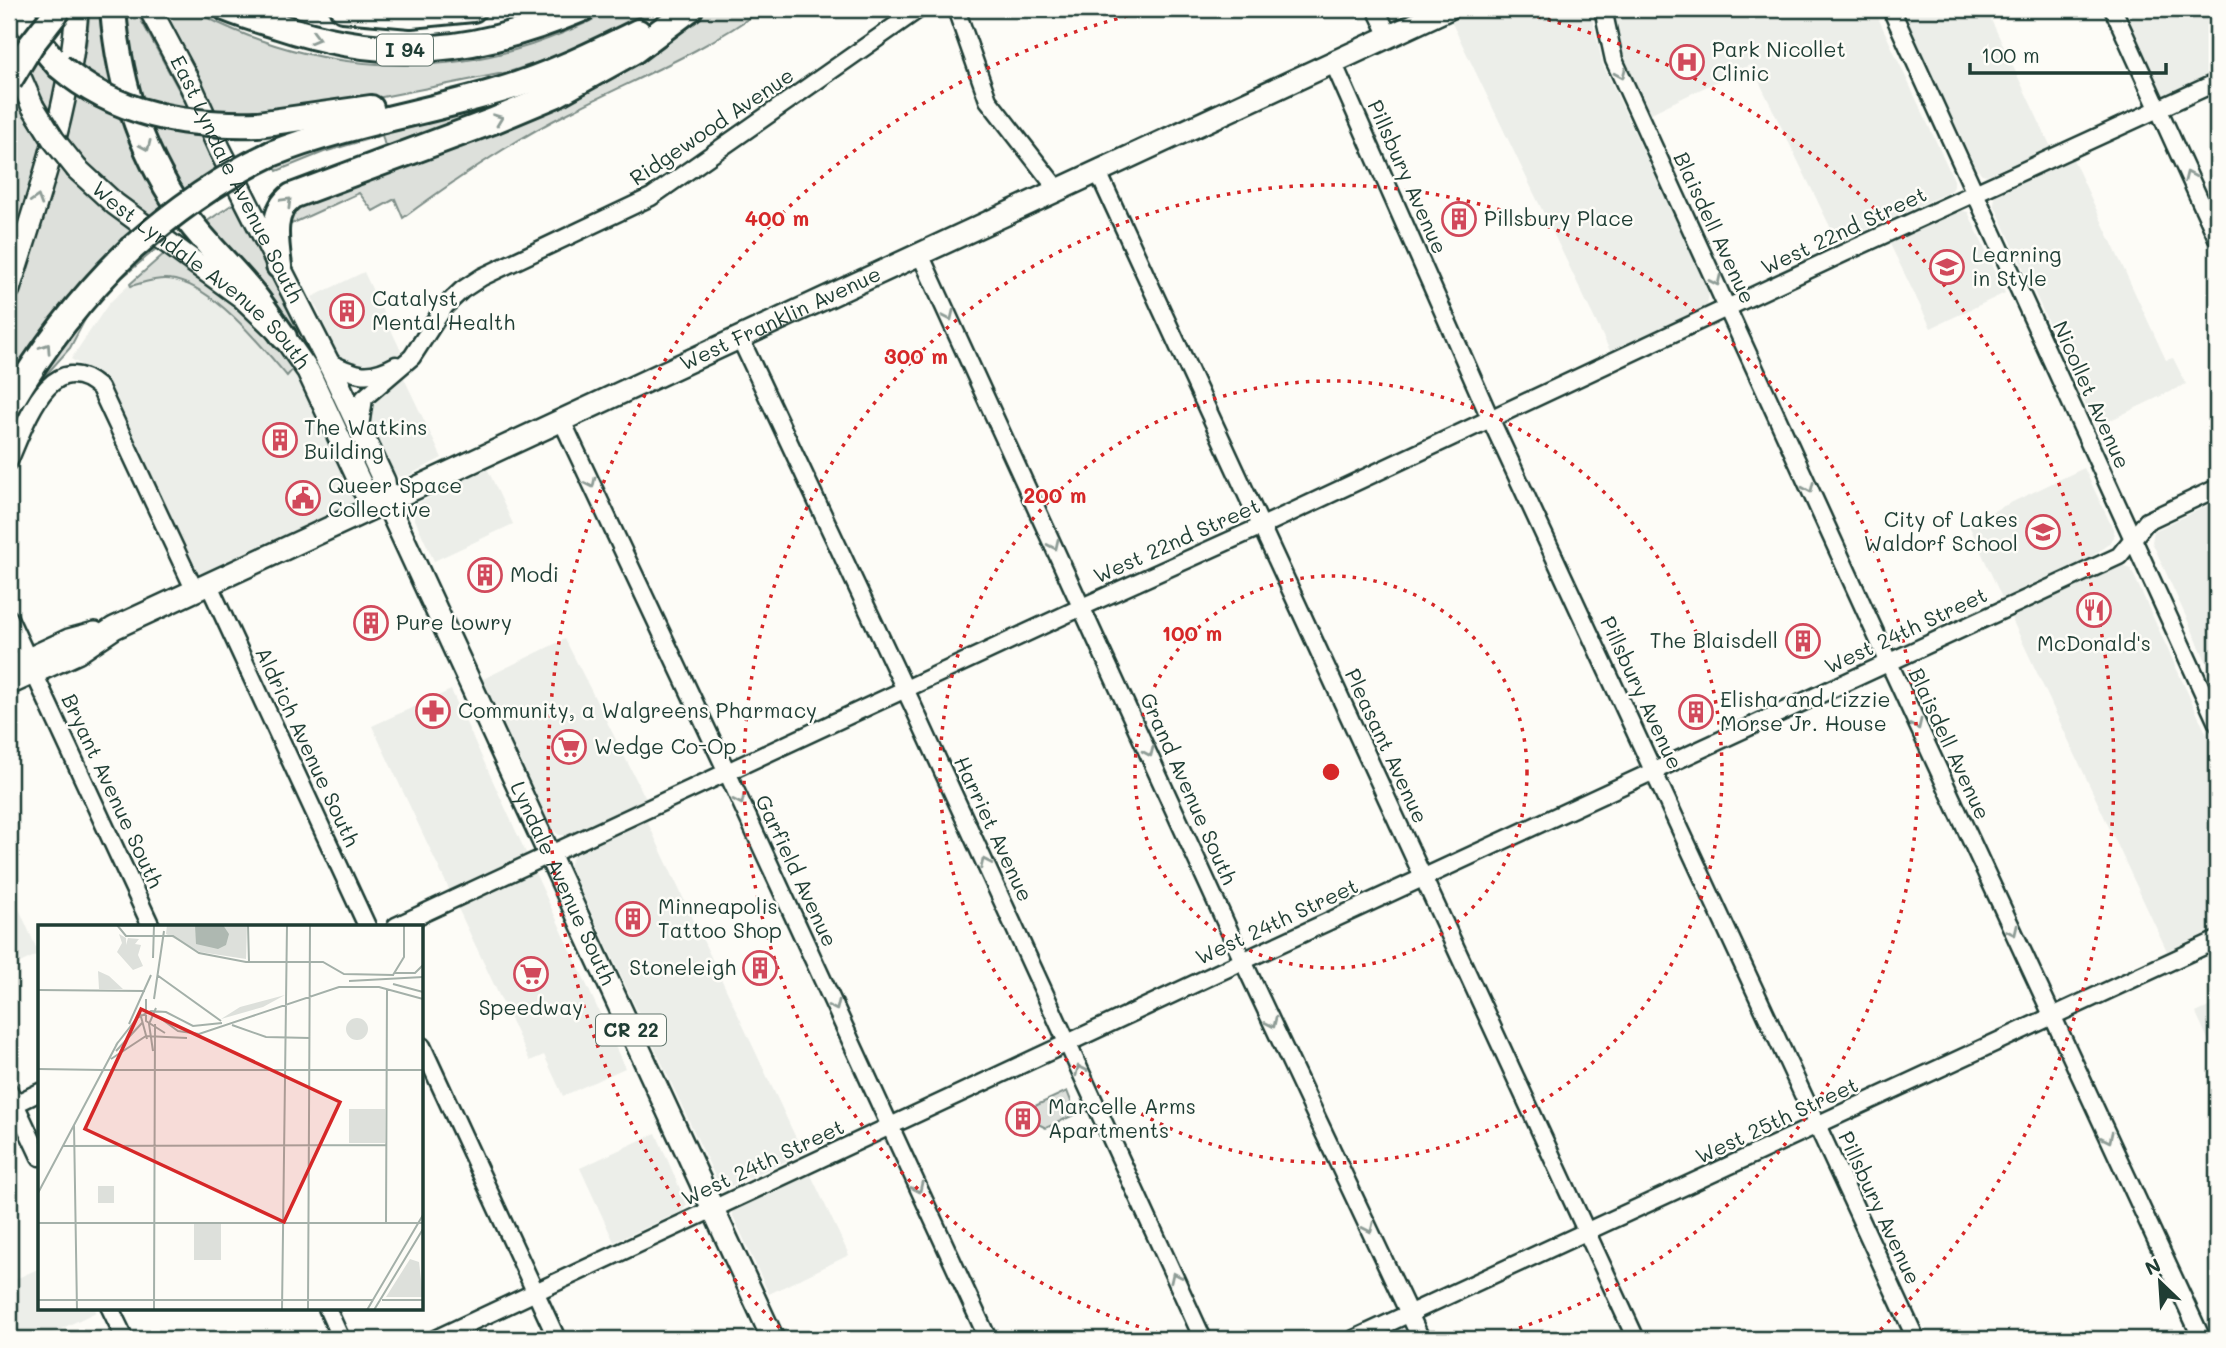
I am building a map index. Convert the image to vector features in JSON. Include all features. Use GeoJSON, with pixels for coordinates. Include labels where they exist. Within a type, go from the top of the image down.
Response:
{"type":"FeatureCollection","features":[{"type":"Feature","properties":{"kind":"highway"},"geometry":{"type":"LineString","coordinates":[[19,9],[37,40],[59,66],[94,93],[144,112],[205,123],[258,124],[304,119],[484,87],[544,72],[589,56]]}},
{"type":"Feature","properties":{"kind":"highway"},"geometry":{"type":"LineString","coordinates":[[9,81],[31,45],[60,9]]}},
{"type":"Feature","properties":{"kind":"highway"},"geometry":{"type":"LineString","coordinates":[[113,9],[119,58],[128,97],[158,171],[191,223],[250,290],[284,337]]}},
{"type":"Feature","properties":{"kind":"highway","name":"I 94"},"geometry":{"type":"LineString","coordinates":[[227,9],[320,40],[366,48],[409,50],[454,47],[498,38],[582,9]]}},
{"type":"Feature","properties":{"kind":"highway","name":"I 94"},"geometry":{"type":"LineString","coordinates":[[343,9],[411,15],[473,9]]}},
{"type":"Feature","properties":{"kind":"highway"},"geometry":{"type":"LineString","coordinates":[[9,405],[65,321],[100,278],[189,201],[247,165],[327,134],[502,90],[589,56],[680,9]]}},
{"type":"Feature","properties":{"kind":"highway"},"geometry":{"type":"LineString","coordinates":[[279,266],[277,218],[280,208],[290,197],[555,95],[634,51],[690,9]]}},
{"type":"Feature","properties":{"kind":"main road"},"geometry":{"type":"LineString","coordinates":[[9,289],[59,128],[72,65],[77,9]]}},
{"type":"Feature","properties":{"kind":"main road","name":"East Lyndale Avenue South"},"geometry":{"type":"LineString","coordinates":[[150,9],[328,362],[384,481],[387,503]]}},
{"type":"Feature","properties":{"kind":"main road","name":"West Franklin Avenue"},"geometry":{"type":"LineString","coordinates":[[9,684],[24,667],[76,653],[114,628],[1448,9]]}},
{"type":"Feature","properties":{"kind":"main road","name":"West Lyndale Avenue South"},"geometry":{"type":"LineString","coordinates":[[9,52],[33,107],[53,139],[77,169],[110,201],[242,298],[284,337],[309,371],[364,491],[387,503]]}},
{"type":"Feature","properties":{"kind":"main road","name":"Lyndale Avenue South"},"geometry":{"type":"LineString","coordinates":[[387,503],[773,1339]]}},
{"type":"Feature","properties":{"kind":"street","name":"Ridgewood Avenue"},"geometry":{"type":"LineString","coordinates":[[359,429],[364,398],[408,361],[445,306],[462,290],[482,277],[651,197],[919,9]]}},
{"type":"Feature","properties":{"kind":"street"},"geometry":{"type":"LineString","coordinates":[[956,9],[988,100],[1058,190]]}},
{"type":"Feature","properties":{"kind":"street"},"geometry":{"type":"LineString","coordinates":[[1376,9],[1389,36]]}},
{"type":"Feature","properties":{"kind":"street","name":"Blaisdell Avenue"},"geometry":{"type":"LineString","coordinates":[[1603,9],[1614,60],[2202,1339]]}},
{"type":"Feature","properties":{"kind":"street","name":"Nicollet Avenue"},"geometry":{"type":"LineString","coordinates":[[1891,9],[2217,723]]}},
{"type":"Feature","properties":{"kind":"street"},"geometry":{"type":"LineString","coordinates":[[2113,9],[2217,238]]}},
{"type":"Feature","properties":{"kind":"street","name":"Pillsbury Avenue"},"geometry":{"type":"LineString","coordinates":[[1333,62],[1490,418],[1916,1339]]}},
{"type":"Feature","properties":{"kind":"street","name":"West 22nd Street"},"geometry":{"type":"LineString","coordinates":[[398,925],[2217,82]]}},
{"type":"Feature","properties":{"kind":"street","name":"Pleasant Avenue"},"geometry":{"type":"LineString","coordinates":[[1098,172],[1636,1339]]}},
{"type":"Feature","properties":{"kind":"street","name":"Grand Avenue South"},"geometry":{"type":"LineString","coordinates":[[920,254],[1243,961],[1422,1339]]}},
{"type":"Feature","properties":{"kind":"street","name":"Harriet Avenue"},"geometry":{"type":"LineString","coordinates":[[740,338],[906,690],[1203,1339]]}},
{"type":"Feature","properties":{"kind":"street","name":"Ridgewood Avenue"},"geometry":{"type":"LineString","coordinates":[[328,362],[358,375],[370,376],[401,362],[424,340]]}},
{"type":"Feature","properties":{"kind":"street","name":"Aldrich Avenue South"},"geometry":{"type":"LineString","coordinates":[[9,461],[36,402],[53,381],[65,375],[76,374],[90,378],[100,388],[202,588],[367,925]]}},
{"type":"Feature","properties":{"kind":"street","name":"Garfield Avenue"},"geometry":{"type":"LineString","coordinates":[[562,421],[988,1339]]}},
{"type":"Feature","properties":{"kind":"street","name":"West 24th Street"},"geometry":{"type":"LineString","coordinates":[[435,1339],[2119,556],[2147,521],[2217,488]]}},
{"type":"Feature","properties":{"kind":"street","name":"Bryant Avenue South"},"geometry":{"type":"LineString","coordinates":[[9,618],[24,667],[151,925]]}},
{"type":"Feature","properties":{"kind":"street","name":"West 25th Street"},"geometry":{"type":"LineString","coordinates":[[1354,1339],[2217,940]]}},
{"type":"Feature","properties":{"kind":"street"},"geometry":{"type":"LineString","coordinates":[[424,1050],[557,1339]]}},
{"type":"Feature","properties":{"kind":"street"},"geometry":{"type":"LineString","coordinates":[[38,1093],[11,1100],[38,1153]]}},
{"type":"Feature","properties":{"kind":"street"},"geometry":{"type":"LineString","coordinates":[[111,1310],[125,1339]]}},
{"type":"Feature","properties":{"kind":"street"},"geometry":{"type":"LineString","coordinates":[[328,1310],[341,1339]]}},
{"type":"Feature","properties":{"kind":"shaded area"},"geometry":{"type":"Polygon","coordinates":[[[90,9],[105,9],[121,99],[80,77],[90,9]]]}},
{"type":"Feature","properties":{"kind":"shaded area"},"geometry":{"type":"Polygon","coordinates":[[[118,9],[135,9],[193,116],[135,104],[118,9]]]}},
{"type":"Feature","properties":{"kind":"shaded area"},"geometry":{"type":"Polygon","coordinates":[[[163,9],[208,9],[204,16],[243,34],[324,57],[407,65],[448,63],[490,56],[546,40],[614,9],[652,9],[560,55],[509,72],[362,101],[217,119],[201,80],[163,9]]]}},
{"type":"Feature","properties":{"kind":"shaded area"},"geometry":{"type":"Polygon","coordinates":[[[705,9],[762,9],[693,52],[527,135],[403,218],[395,199],[373,211],[359,193],[289,225],[287,208],[677,30],[705,9]]]}},
{"type":"Feature","properties":{"kind":"shaded area"},"geometry":{"type":"Polygon","coordinates":[[[1477,9],[1590,9],[1603,65],[1709,292],[1707,307],[1611,353],[1451,21],[1477,9]]]}},
{"type":"Feature","properties":{"kind":"shaded area"},"geometry":{"type":"Polygon","coordinates":[[[1610,9],[1874,9],[1954,180],[1954,187],[1951,191],[1838,243],[1751,65],[1647,115],[1622,59],[1610,9]]]}},
{"type":"Feature","properties":{"kind":"shaded area"},"geometry":{"type":"Polygon","coordinates":[[[1901,9],[1986,9],[2051,147],[1987,175],[1982,174],[1976,168],[1901,9]]]}},
{"type":"Feature","properties":{"kind":"shaded area"},"geometry":{"type":"Polygon","coordinates":[[[2130,9],[2213,9],[2217,19],[2217,72],[2164,97],[2159,96],[2121,13],[2130,9]]]}},
{"type":"Feature","properties":{"kind":"shaded area"},"geometry":{"type":"Polygon","coordinates":[[[34,54],[58,80],[51,121],[23,71],[34,54]]]}},
{"type":"Feature","properties":{"kind":"shaded area"},"geometry":{"type":"Polygon","coordinates":[[[601,64],[387,154],[382,135],[324,152],[277,171],[274,164],[601,64]]]}},
{"type":"Feature","properties":{"kind":"shaded area"},"geometry":{"type":"Polygon","coordinates":[[[13,91],[45,145],[9,262],[9,104],[13,91]]]}},
{"type":"Feature","properties":{"kind":"shaded area"},"geometry":{"type":"Polygon","coordinates":[[[76,93],[127,118],[169,203],[148,219],[98,180],[65,141],[76,93]]]}},
{"type":"Feature","properties":{"kind":"shaded area"},"geometry":{"type":"Polygon","coordinates":[[[139,122],[200,133],[219,170],[178,196],[139,122]]]}},
{"type":"Feature","properties":{"kind":"shaded area"},"geometry":{"type":"Polygon","coordinates":[[[2072,157],[2166,360],[2173,358],[2186,384],[2096,427],[1994,204],[1996,191],[2072,157]]]}},
{"type":"Feature","properties":{"kind":"shaded area"},"geometry":{"type":"Polygon","coordinates":[[[58,163],[74,181],[135,230],[66,302],[9,383],[9,316],[58,163]]]}},
{"type":"Feature","properties":{"kind":"shaded area"},"geometry":{"type":"Polygon","coordinates":[[[236,202],[322,370],[319,372],[200,226],[236,202]]]}},
{"type":"Feature","properties":{"kind":"shaded area","name":"Learning in Style"},"geometry":{"type":"Polygon","coordinates":[[[1955,209],[1968,212],[2005,293],[1931,328],[1888,240],[1955,209]]]}},
{"type":"Feature","properties":{"kind":"shaded area"},"geometry":{"type":"Polygon","coordinates":[[[149,242],[157,248],[105,292],[91,308],[70,348],[35,387],[9,437],[9,415],[55,344],[149,242]]]}},
{"type":"Feature","properties":{"kind":"shaded area"},"geometry":{"type":"Polygon","coordinates":[[[166,252],[294,362],[293,369],[356,491],[356,497],[349,506],[202,576],[190,566],[108,385],[102,377],[71,359],[109,303],[166,252]]]}},
{"type":"Feature","properties":{"kind":"shaded area"},"geometry":{"type":"Polygon","coordinates":[[[166,252],[251,315],[294,362],[293,369],[287,376],[237,320],[222,306],[191,286],[164,279],[131,286],[130,284],[166,252]]]}},
{"type":"Feature","properties":{"kind":"shaded area"},"geometry":{"type":"Polygon","coordinates":[[[364,272],[401,351],[385,367],[375,371],[342,364],[312,297],[364,272]]]}},
{"type":"Feature","properties":{"kind":"shaded area"},"geometry":{"type":"Polygon","coordinates":[[[402,374],[442,458],[407,476],[399,477],[393,471],[366,413],[366,401],[402,374]]]}},
{"type":"Feature","properties":{"kind":"shaded area"},"geometry":{"type":"Polygon","coordinates":[[[487,468],[513,524],[434,561],[411,511],[413,506],[487,468]]]}},
{"type":"Feature","properties":{"kind":"shaded area","name":"City of Lakes Waldorf School"},"geometry":{"type":"Polygon","coordinates":[[[2084,468],[2113,529],[2114,536],[2110,543],[2091,557],[2002,598],[1968,523],[2084,468]]]}},
{"type":"Feature","properties":{"kind":"shaded area"},"geometry":{"type":"Polygon","coordinates":[[[2217,501],[2217,685],[2152,542],[2154,531],[2217,501]]]}},
{"type":"Feature","properties":{"kind":"shaded area"},"geometry":{"type":"Polygon","coordinates":[[[2120,564],[2131,569],[2217,757],[2217,928],[2167,951],[2009,613],[2120,564]]]}},
{"type":"Feature","properties":{"kind":"shaded area"},"geometry":{"type":"Polygon","coordinates":[[[565,639],[646,799],[567,835],[559,835],[553,830],[483,679],[565,639]]]}},
{"type":"Feature","properties":{"kind":"shaded area"},"geometry":{"type":"Polygon","coordinates":[[[451,690],[625,1068],[563,1096],[544,1055],[530,1061],[372,726],[451,690]]]}},
{"type":"Feature","properties":{"kind":"shaded area"},"geometry":{"type":"Polygon","coordinates":[[[647,821],[803,1153],[729,1187],[718,1183],[569,865],[574,855],[647,821]]]}},
{"type":"Feature","properties":{"kind":"shaded area"},"geometry":{"type":"Polygon","coordinates":[[[9,886],[38,954],[9,968],[9,886]]]}},
{"type":"Feature","properties":{"kind":"shaded area"},"geometry":{"type":"Polygon","coordinates":[[[2217,1003],[2217,1059],[2196,1013],[2217,1003]]]}},
{"type":"Feature","properties":{"kind":"shaded area"},"geometry":{"type":"Polygon","coordinates":[[[1067,1091],[1076,1114],[1046,1128],[1038,1124],[1033,1113],[1035,1106],[1067,1091]]]}},
{"type":"Feature","properties":{"kind":"shaded area"},"geometry":{"type":"Polygon","coordinates":[[[656,1133],[687,1205],[682,1211],[614,1242],[580,1168],[656,1133]]]}},
{"type":"Feature","properties":{"kind":"shaded area"},"geometry":{"type":"Polygon","coordinates":[[[810,1173],[849,1255],[769,1294],[733,1211],[810,1173]]]}},
{"type":"Feature","properties":{"kind":"shaded area"},"geometry":{"type":"Polygon","coordinates":[[[38,1269],[38,1310],[96,1312],[40,1339],[9,1339],[9,1282],[38,1269]]]}},
{"type":"Feature","properties":{"kind":"place","name":"Park Nicollet Clinic"},"geometry":{"type":"Point","coordinates":[1687,62]}},
{"type":"Feature","properties":{"kind":"place","name":"Pillsbury Place"},"geometry":{"type":"Point","coordinates":[1459,219]}},
{"type":"Feature","properties":{"kind":"place","name":"Learning in Style"},"geometry":{"type":"Point","coordinates":[1947,267]}},
{"type":"Feature","properties":{"kind":"place","name":"Catalyst Mental Health"},"geometry":{"type":"Point","coordinates":[347,311]}},
{"type":"Feature","properties":{"kind":"place","name":"The Watkins Building"},"geometry":{"type":"Point","coordinates":[280,440]}},
{"type":"Feature","properties":{"kind":"place","name":"Queer Space Collective"},"geometry":{"type":"Point","coordinates":[303,498]}},
{"type":"Feature","properties":{"kind":"place","name":"City of Lakes Waldorf School"},"geometry":{"type":"Point","coordinates":[2043,532]}},
{"type":"Feature","properties":{"kind":"place","name":"Modi"},"geometry":{"type":"Point","coordinates":[485,575]}},
{"type":"Feature","properties":{"kind":"place","name":"McDonald's"},"geometry":{"type":"Point","coordinates":[2094,610]}},
{"type":"Feature","properties":{"kind":"place","name":"Pure Lowry"},"geometry":{"type":"Point","coordinates":[371,623]}},
{"type":"Feature","properties":{"kind":"place","name":"The Blaisdell"},"geometry":{"type":"Point","coordinates":[1803,641]}},
{"type":"Feature","properties":{"kind":"place","name":"Community, a Walgreens Pharmacy"},"geometry":{"type":"Point","coordinates":[433,711]}},
{"type":"Feature","properties":{"kind":"place","name":"Elisha and Lizzie Morse Jr. House"},"geometry":{"type":"Point","coordinates":[1696,712]}},
{"type":"Feature","properties":{"kind":"place","name":"Wedge Co-Op"},"geometry":{"type":"Point","coordinates":[569,747]}},
{"type":"Feature","properties":{"kind":"place","name":"Minneapolis Tattoo Shop"},"geometry":{"type":"Point","coordinates":[633,919]}},
{"type":"Feature","properties":{"kind":"place","name":"Stoneleigh"},"geometry":{"type":"Point","coordinates":[760,968]}},
{"type":"Feature","properties":{"kind":"place","name":"Speedway"},"geometry":{"type":"Point","coordinates":[531,974]}},
{"type":"Feature","properties":{"kind":"place","name":"Marcelle Arms Apartments"},"geometry":{"type":"Point","coordinates":[1023,1119]}}]}
